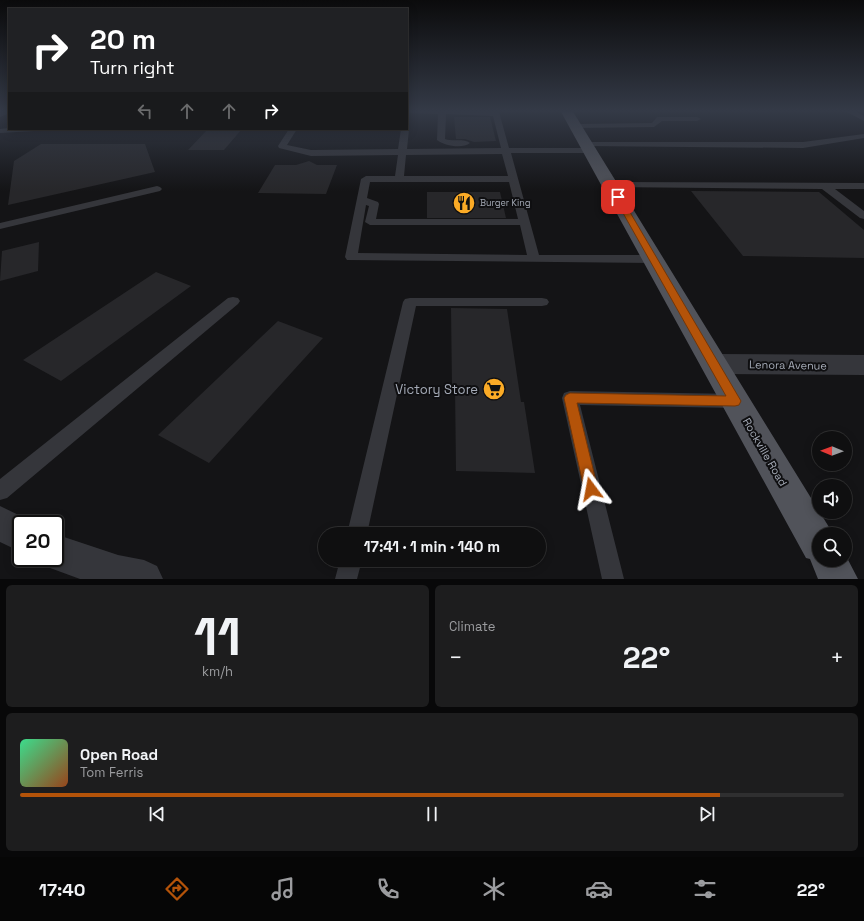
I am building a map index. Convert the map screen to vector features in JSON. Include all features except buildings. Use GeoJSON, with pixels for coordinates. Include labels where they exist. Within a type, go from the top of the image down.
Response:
{"type":"FeatureCollection","features":[{"type":"Feature","properties":{"kind":"main road","name":"Rockville Road"},"geometry":{"type":"LineString","coordinates":[[582,137],[812,533]]}},
{"type":"Feature","properties":{"kind":"main road"},"geometry":{"type":"LineString","coordinates":[[832,567],[839,579]]}},
{"type":"Feature","properties":{"kind":"street","name":"Lenora Avenue"},"geometry":{"type":"LineString","coordinates":[[713,364],[864,365]]}},
{"type":"Feature","properties":{"kind":"street"},"geometry":{"type":"LineString","coordinates":[[0,523],[12,529]]}},
{"type":"Feature","properties":{"kind":"street"},"geometry":{"type":"LineString","coordinates":[[64,555],[118,574],[144,579]]}},
{"type":"Feature","properties":{"kind":"lane"},"geometry":{"type":"LineString","coordinates":[[287,137],[282,146],[311,153],[402,152],[504,147],[558,137]]}},
{"type":"Feature","properties":{"kind":"lane"},"geometry":{"type":"LineString","coordinates":[[398,179],[404,137]]}},
{"type":"Feature","properties":{"kind":"lane"},"geometry":{"type":"LineString","coordinates":[[441,137],[441,140],[450,143],[504,147]]}},
{"type":"Feature","properties":{"kind":"lane"},"geometry":{"type":"LineString","coordinates":[[502,137],[534,258]]}},
{"type":"Feature","properties":{"kind":"lane"},"geometry":{"type":"LineString","coordinates":[[655,137],[803,145],[857,137]]}},
{"type":"Feature","properties":{"kind":"lane"},"geometry":{"type":"LineString","coordinates":[[513,179],[366,179],[351,257],[653,259]]}},
{"type":"Feature","properties":{"kind":"lane"},"geometry":{"type":"LineString","coordinates":[[610,185],[864,186]]}},
{"type":"Feature","properties":{"kind":"lane"},"geometry":{"type":"LineString","coordinates":[[825,186],[864,216]]}},
{"type":"Feature","properties":{"kind":"lane"},"geometry":{"type":"LineString","coordinates":[[0,226],[157,189]]}},
{"type":"Feature","properties":{"kind":"lane"},"geometry":{"type":"LineString","coordinates":[[362,200],[374,204],[370,222],[525,222]]}},
{"type":"Feature","properties":{"kind":"lane"},"geometry":{"type":"LineString","coordinates":[[0,491],[233,301]]}},
{"type":"Feature","properties":{"kind":"lane"},"geometry":{"type":"LineString","coordinates":[[359,527],[410,302],[542,302]]}},
{"type":"Feature","properties":{"kind":"lane"},"geometry":{"type":"LineString","coordinates":[[613,579],[570,398],[735,401]]}},
{"type":"Feature","properties":{"kind":"lane"},"geometry":{"type":"LineString","coordinates":[[346,579],[349,567]]}},
{"type":"Feature","properties":{"kind":"place","name":"Burger King"},"geometry":{"type":"Point","coordinates":[464,203]}},
{"type":"Feature","properties":{"kind":"place","name":"Victory Store"},"geometry":{"type":"Point","coordinates":[494,389]}},
{"type":"Feature","properties":{"kind":"route"},"geometry":{"type":"LineString","coordinates":[[591,489],[570,398],[735,401],[618,197]]}}]}
